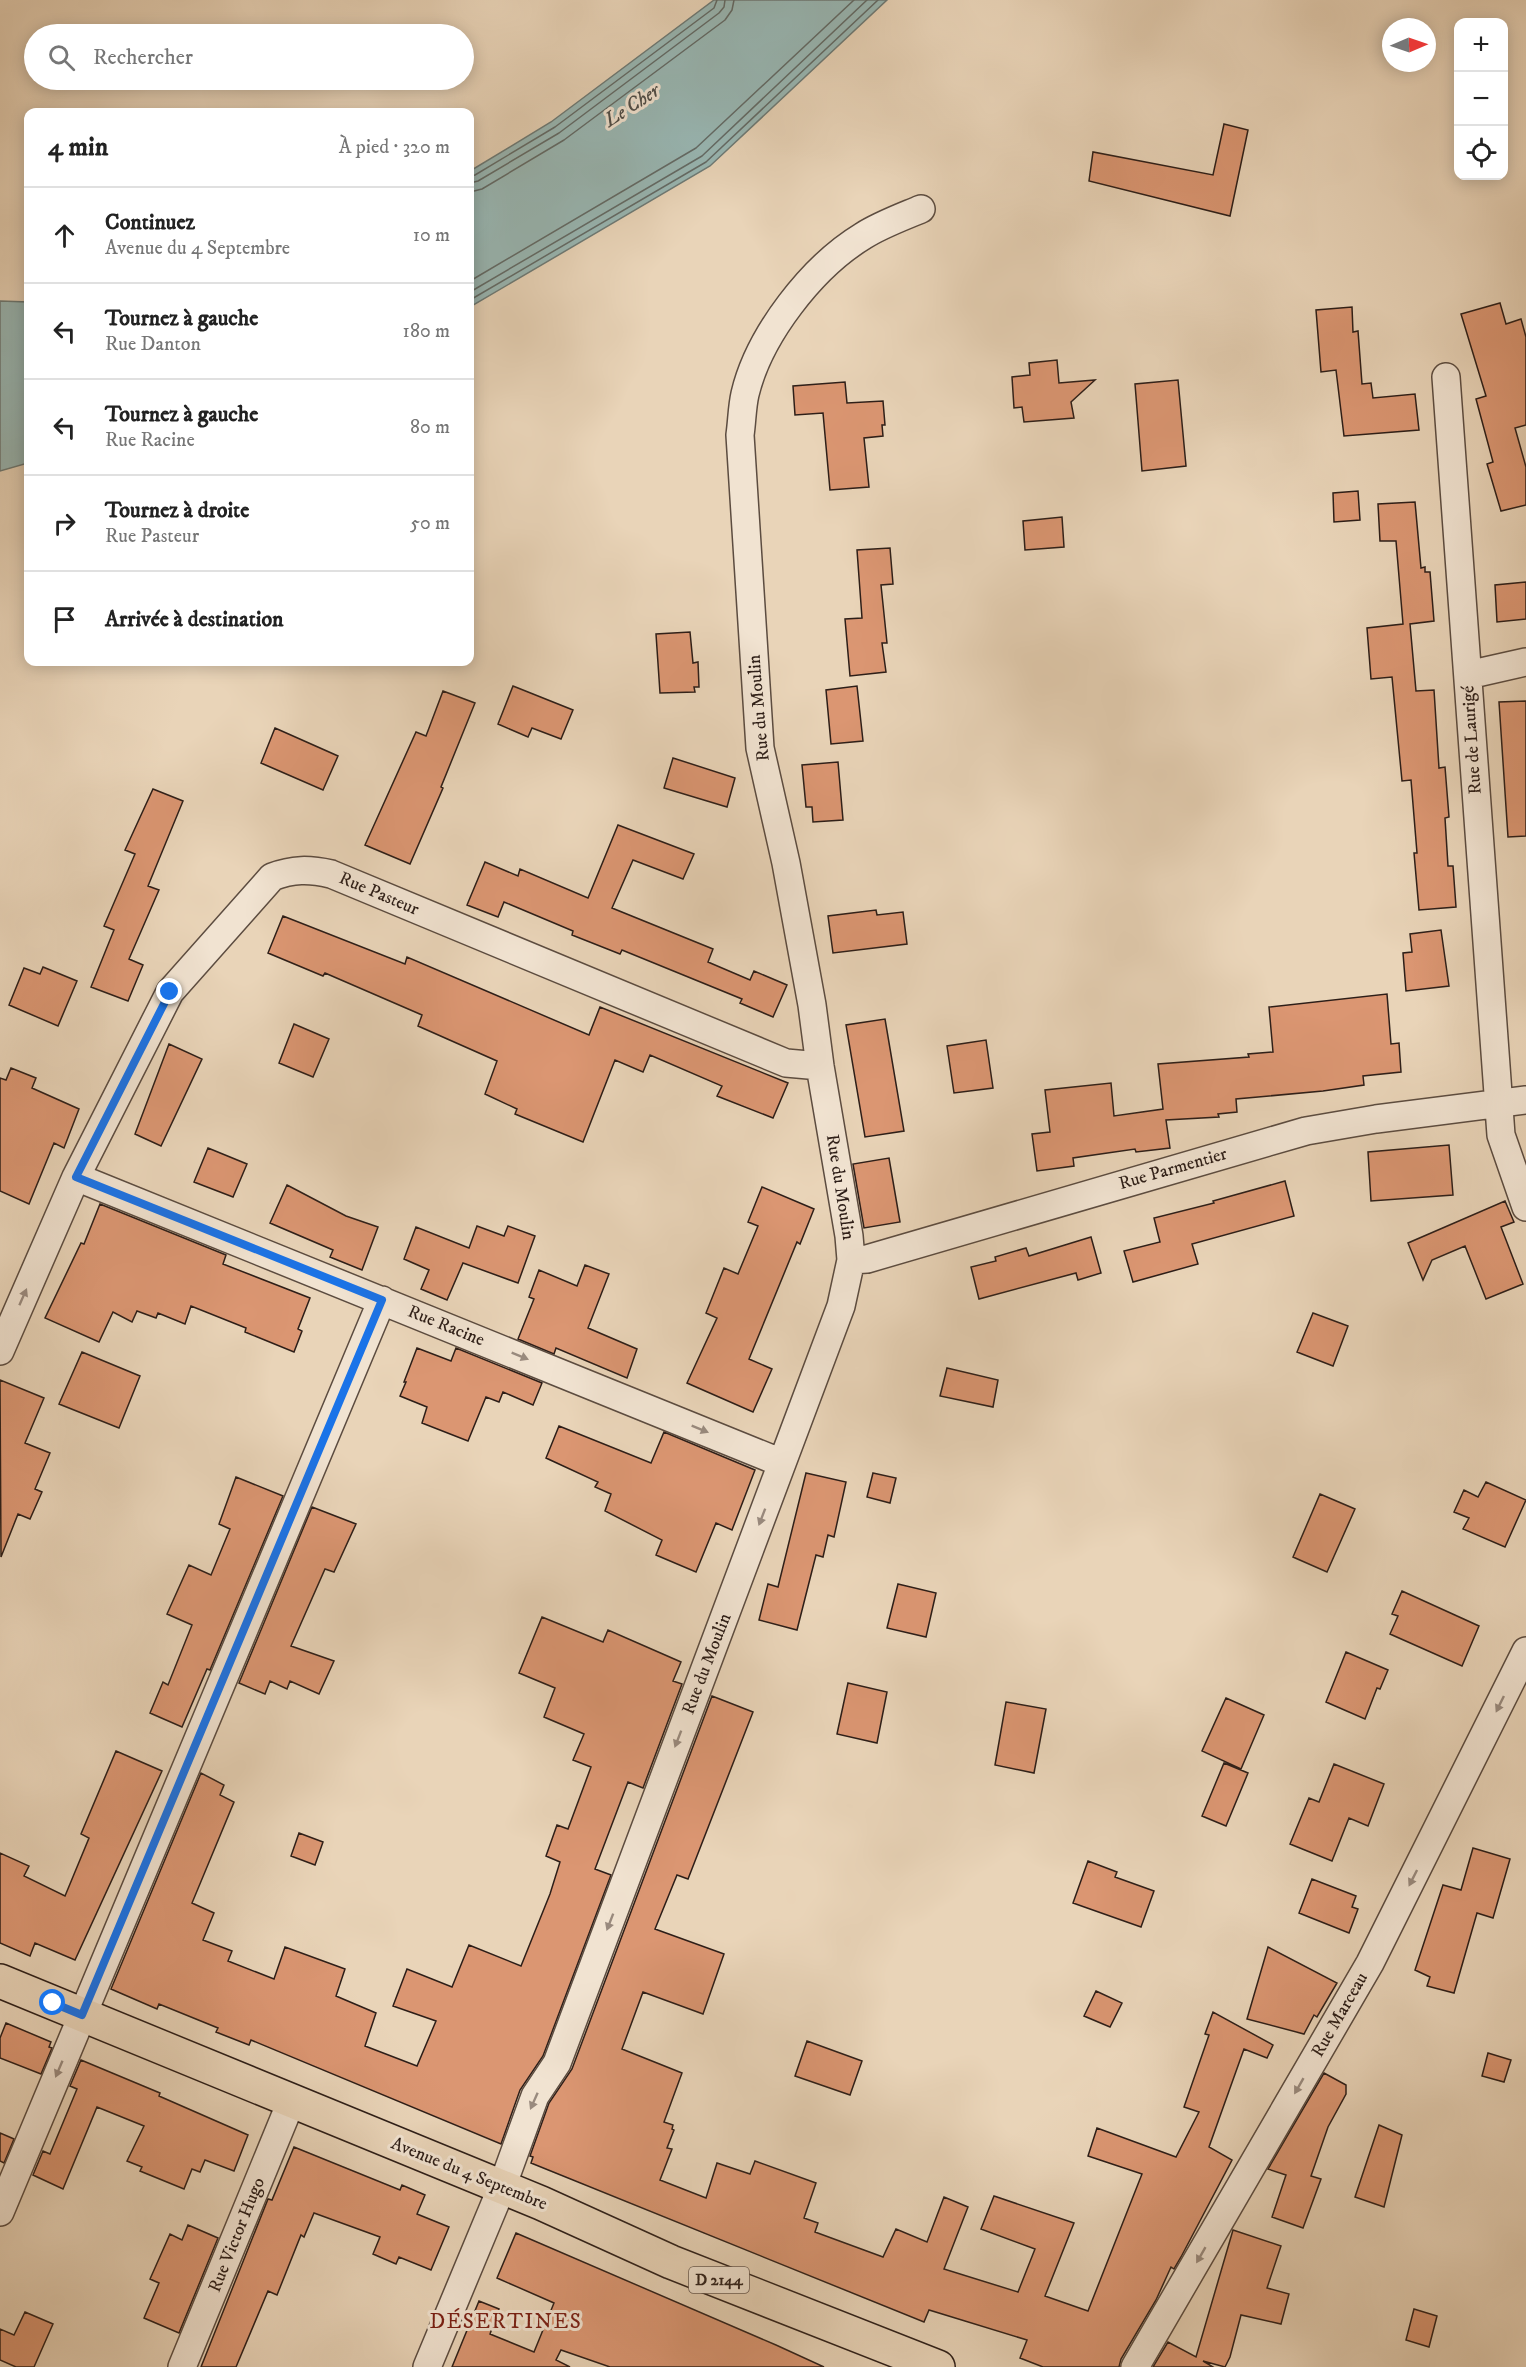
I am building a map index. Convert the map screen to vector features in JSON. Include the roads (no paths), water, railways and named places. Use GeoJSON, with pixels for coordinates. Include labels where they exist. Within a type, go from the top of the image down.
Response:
{"type":"FeatureCollection","features":[{"type":"Feature","properties":{"kind":"main road","name":"Avenue du 4 Septembre"},"geometry":{"type":"LineString","coordinates":[[0,1981],[502,2187],[671,2262],[938,2367]]}},
{"type":"Feature","properties":{"kind":"street","name":"Rue du Moulin"},"geometry":{"type":"LineString","coordinates":[[427,2367],[502,2187],[535,2096],[557,2063],[841,1306],[851,1260],[812,1005],[786,863],[760,748],[740,435],[745,393],[760,355],[789,305],[825,263],[864,235],[921,209]]}},
{"type":"Feature","properties":{"kind":"street","name":"Rue de Laurigé"},"geometry":{"type":"LineString","coordinates":[[1446,376],[1500,1103]]}},
{"type":"Feature","properties":{"kind":"street"},"geometry":{"type":"LineString","coordinates":[[1468,675],[1526,662]]}},
{"type":"Feature","properties":{"kind":"street","name":"Rue Pasteur"},"geometry":{"type":"LineString","coordinates":[[0,1351],[76,1177],[170,992],[272,877],[289,871],[310,869],[331,874],[786,1063],[820,1066]]}},
{"type":"Feature","properties":{"kind":"street","name":"Rue Parmentier"},"geometry":{"type":"LineString","coordinates":[[851,1260],[867,1259],[1306,1131],[1376,1119],[1526,1100]]}},
{"type":"Feature","properties":{"kind":"street"},"geometry":{"type":"LineString","coordinates":[[1500,1103],[1501,1135],[1526,1207]]}},
{"type":"Feature","properties":{"kind":"street","name":"Rue Racine"},"geometry":{"type":"LineString","coordinates":[[76,1177],[782,1463]]}},
{"type":"Feature","properties":{"kind":"street"},"geometry":{"type":"LineString","coordinates":[[0,2212],[382,1300]]}},
{"type":"Feature","properties":{"kind":"street","name":"Rue Marceau"},"geometry":{"type":"LineString","coordinates":[[1135,2367],[1370,1963],[1526,1652]]}},
{"type":"Feature","properties":{"kind":"street","name":"Rue Victor Hugo"},"geometry":{"type":"LineString","coordinates":[[182,2367],[291,2102]]}},
{"type":"Feature","properties":{"kind":"water","name":"Le Cher"},"geometry":{"type":"Polygon","coordinates":[[[714,0],[887,0],[710,166],[474,305],[474,169],[551,122],[714,0]]]}},
{"type":"Feature","properties":{"kind":"water"},"geometry":{"type":"Polygon","coordinates":[[[0,301],[24,302],[24,464],[0,471],[0,301]]]}},
{"type":"Feature","properties":{"kind":"district","name":"DÉSERTINES"},"geometry":{"type":"Point","coordinates":[506,2322]}}]}
